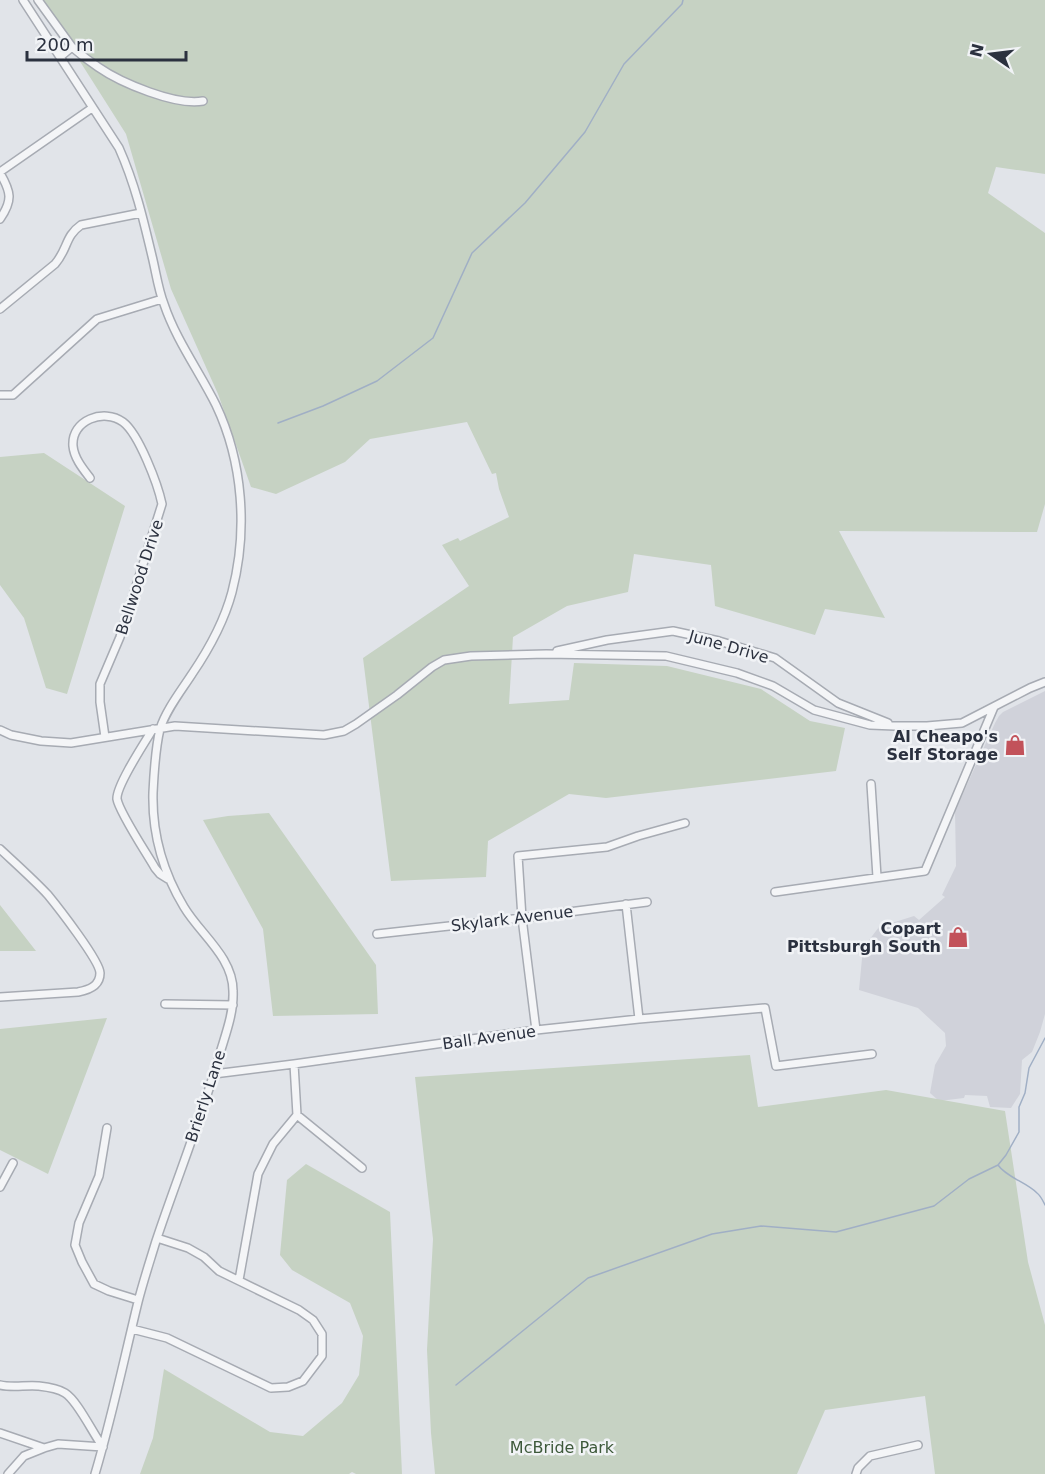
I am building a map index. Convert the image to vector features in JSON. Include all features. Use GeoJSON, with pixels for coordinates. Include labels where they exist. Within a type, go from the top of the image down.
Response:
{"type":"FeatureCollection","features":[{"type":"Feature","properties":{"kind":"street"},"geometry":{"type":"LineString","coordinates":[[24,0],[119,148],[135,188],[169,319],[217,408],[232,448],[237,470],[242,533],[232,591],[218,629],[205,654],[122,782],[118,793],[117,800],[124,815],[155,868],[170,881]]}},
{"type":"Feature","properties":{"kind":"street"},"geometry":{"type":"LineString","coordinates":[[38,0],[72,47],[99,68],[160,95],[192,103],[203,101]]}},
{"type":"Feature","properties":{"kind":"street"},"geometry":{"type":"LineString","coordinates":[[60,57],[72,47]]}},
{"type":"Feature","properties":{"kind":"street"},"geometry":{"type":"LineString","coordinates":[[0,219],[7,209],[9,199],[8,187],[0,173],[92,108]]}},
{"type":"Feature","properties":{"kind":"street"},"geometry":{"type":"LineString","coordinates":[[0,309],[55,264],[62,256],[74,229],[81,225],[141,213]]}},
{"type":"Feature","properties":{"kind":"street"},"geometry":{"type":"LineString","coordinates":[[0,396],[13,395],[97,319],[162,299]]}},
{"type":"Feature","properties":{"kind":"street","name":"Bellwood Drive"},"geometry":{"type":"LineString","coordinates":[[90,478],[75,455],[73,447],[75,433],[86,420],[93,417],[117,418],[129,427],[141,448],[159,489],[162,504],[120,637],[100,684],[105,737]]}},
{"type":"Feature","properties":{"kind":"street","name":"June Drive"},"geometry":{"type":"LineString","coordinates":[[546,654],[607,640],[673,631],[719,641],[775,658],[838,703],[895,726]]}},
{"type":"Feature","properties":{"kind":"street"},"geometry":{"type":"LineString","coordinates":[[0,729],[11,735],[41,741],[71,742],[175,726],[324,735],[344,731],[356,724],[444,660],[471,656],[546,654],[666,656],[737,673],[773,686],[814,710],[870,725],[927,726],[962,723],[1045,682]]}},
{"type":"Feature","properties":{"kind":"street"},"geometry":{"type":"LineString","coordinates":[[775,892],[925,871],[994,707]]}},
{"type":"Feature","properties":{"kind":"street","name":"Brierly Lane"},"geometry":{"type":"LineString","coordinates":[[95,1474],[138,1300],[214,1074],[233,1005],[234,988],[225,963],[185,910],[170,881],[157,841],[153,808],[157,729]]}},
{"type":"Feature","properties":{"kind":"street"},"geometry":{"type":"LineString","coordinates":[[871,784],[877,877]]}},
{"type":"Feature","properties":{"kind":"street"},"geometry":{"type":"LineString","coordinates":[[536,1030],[522,918],[518,856],[607,847],[685,823]]}},
{"type":"Feature","properties":{"kind":"street"},"geometry":{"type":"LineString","coordinates":[[0,849],[47,895],[94,957],[100,971],[99,981],[90,990],[0,997]]}},
{"type":"Feature","properties":{"kind":"street","name":"Skylark Avenue"},"geometry":{"type":"LineString","coordinates":[[377,934],[647,902]]}},
{"type":"Feature","properties":{"kind":"street"},"geometry":{"type":"LineString","coordinates":[[626,904],[639,1019]]}},
{"type":"Feature","properties":{"kind":"street"},"geometry":{"type":"LineString","coordinates":[[165,1004],[233,1005]]}},
{"type":"Feature","properties":{"kind":"street","name":"Ball Avenue"},"geometry":{"type":"LineString","coordinates":[[214,1074],[536,1030],[765,1008],[776,1066],[872,1054]]}},
{"type":"Feature","properties":{"kind":"street"},"geometry":{"type":"LineString","coordinates":[[239,1280],[258,1174],[273,1144],[297,1115],[294,1064]]}},
{"type":"Feature","properties":{"kind":"street"},"geometry":{"type":"LineString","coordinates":[[297,1115],[362,1168]]}},
{"type":"Feature","properties":{"kind":"street"},"geometry":{"type":"LineString","coordinates":[[107,1128],[99,1176],[79,1223],[75,1245],[94,1284],[138,1300]]}},
{"type":"Feature","properties":{"kind":"street"},"geometry":{"type":"LineString","coordinates":[[0,1187],[13,1163]]}},
{"type":"Feature","properties":{"kind":"street"},"geometry":{"type":"LineString","coordinates":[[132,1329],[168,1338],[271,1388],[288,1387],[303,1381],[322,1356],[322,1334],[313,1320],[299,1310],[219,1271],[204,1257],[188,1248],[157,1238]]}},
{"type":"Feature","properties":{"kind":"street"},"geometry":{"type":"LineString","coordinates":[[0,1385],[52,1388],[67,1394],[77,1405],[103,1447]]}},
{"type":"Feature","properties":{"kind":"street"},"geometry":{"type":"LineString","coordinates":[[0,1433],[44,1448]]}},
{"type":"Feature","properties":{"kind":"street"},"geometry":{"type":"LineString","coordinates":[[8,1474],[24,1456],[58,1444],[103,1447]]}},
{"type":"Feature","properties":{"kind":"street"},"geometry":{"type":"LineString","coordinates":[[856,1474],[858,1468],[870,1456],[918,1445]]}},
{"type":"Feature","properties":{"kind":"shaded area","name":"Copart Pittsburgh South"},"geometry":{"type":"Polygon","coordinates":[[[1045,691],[1045,1014],[1032,1052],[1022,1060],[1020,1094],[1011,1108],[990,1107],[987,1096],[965,1095],[964,1098],[939,1101],[930,1093],[935,1065],[946,1046],[945,1033],[918,1008],[859,990],[863,948],[879,927],[914,916],[919,920],[945,897],[942,895],[956,866],[955,811],[995,723],[1003,712],[1045,691]]]}},
{"type":"Feature","properties":{"kind":"green space"},"geometry":{"type":"Polygon","coordinates":[[[41,0],[1045,0],[1045,174],[996,167],[988,193],[1045,233],[1045,504],[1037,532],[839,531],[885,618],[825,609],[815,635],[715,606],[711,565],[634,554],[628,592],[567,606],[513,637],[509,704],[569,700],[574,663],[667,666],[761,689],[810,721],[845,728],[836,771],[606,798],[569,794],[488,841],[486,877],[391,881],[363,658],[469,586],[442,545],[458,538],[460,541],[509,517],[496,473],[492,474],[467,422],[370,439],[345,462],[276,494],[251,487],[218,394],[171,289],[126,134],[41,0]]]}},
{"type":"Feature","properties":{"kind":"green space"},"geometry":{"type":"Polygon","coordinates":[[[44,453],[125,506],[67,694],[46,688],[24,618],[0,585],[0,457],[44,453]]]}},
{"type":"Feature","properties":{"kind":"green space"},"geometry":{"type":"Polygon","coordinates":[[[269,813],[376,965],[378,1014],[273,1016],[263,929],[203,820],[269,813]]]}},
{"type":"Feature","properties":{"kind":"green space"},"geometry":{"type":"Polygon","coordinates":[[[0,905],[36,951],[0,951],[0,905]]]}},
{"type":"Feature","properties":{"kind":"green space"},"geometry":{"type":"Polygon","coordinates":[[[107,1018],[48,1174],[0,1150],[0,1029],[107,1018]]]}},
{"type":"Feature","properties":{"kind":"green space","name":"McBride Park"},"geometry":{"type":"Polygon","coordinates":[[[750,1055],[758,1107],[886,1090],[1005,1111],[1028,1262],[1045,1325],[1045,1474],[935,1474],[925,1396],[825,1410],[797,1474],[435,1474],[427,1350],[433,1239],[415,1077],[750,1055]]]}},
{"type":"Feature","properties":{"kind":"green space"},"geometry":{"type":"Polygon","coordinates":[[[306,1164],[390,1212],[402,1474],[356,1474],[352,1472],[349,1474],[140,1474],[153,1438],[164,1369],[270,1432],[303,1436],[342,1403],[359,1375],[363,1336],[350,1303],[292,1270],[280,1255],[287,1180],[306,1164]]]}},
{"type":"Feature","properties":{"kind":"waterway"},"geometry":{"type":"LineString","coordinates":[[278,423],[323,406],[377,381],[433,338],[472,253],[525,203],[585,132],[624,64],[682,4],[683,0]]}},
{"type":"Feature","properties":{"kind":"waterway"},"geometry":{"type":"LineString","coordinates":[[1045,1038],[1029,1068],[1025,1093],[1019,1107],[1019,1132],[998,1165],[1006,1173],[1032,1189],[1045,1205]]}},
{"type":"Feature","properties":{"kind":"waterway"},"geometry":{"type":"LineString","coordinates":[[456,1385],[588,1278],[712,1234],[761,1226],[836,1232],[934,1206],[969,1179],[998,1165]]}},
{"type":"Feature","properties":{"kind":"place","name":"Al Cheapo's Self Storage"},"geometry":{"type":"Point","coordinates":[1015,745]}},
{"type":"Feature","properties":{"kind":"place","name":"Copart Pittsburgh South"},"geometry":{"type":"Point","coordinates":[958,937]}}]}
